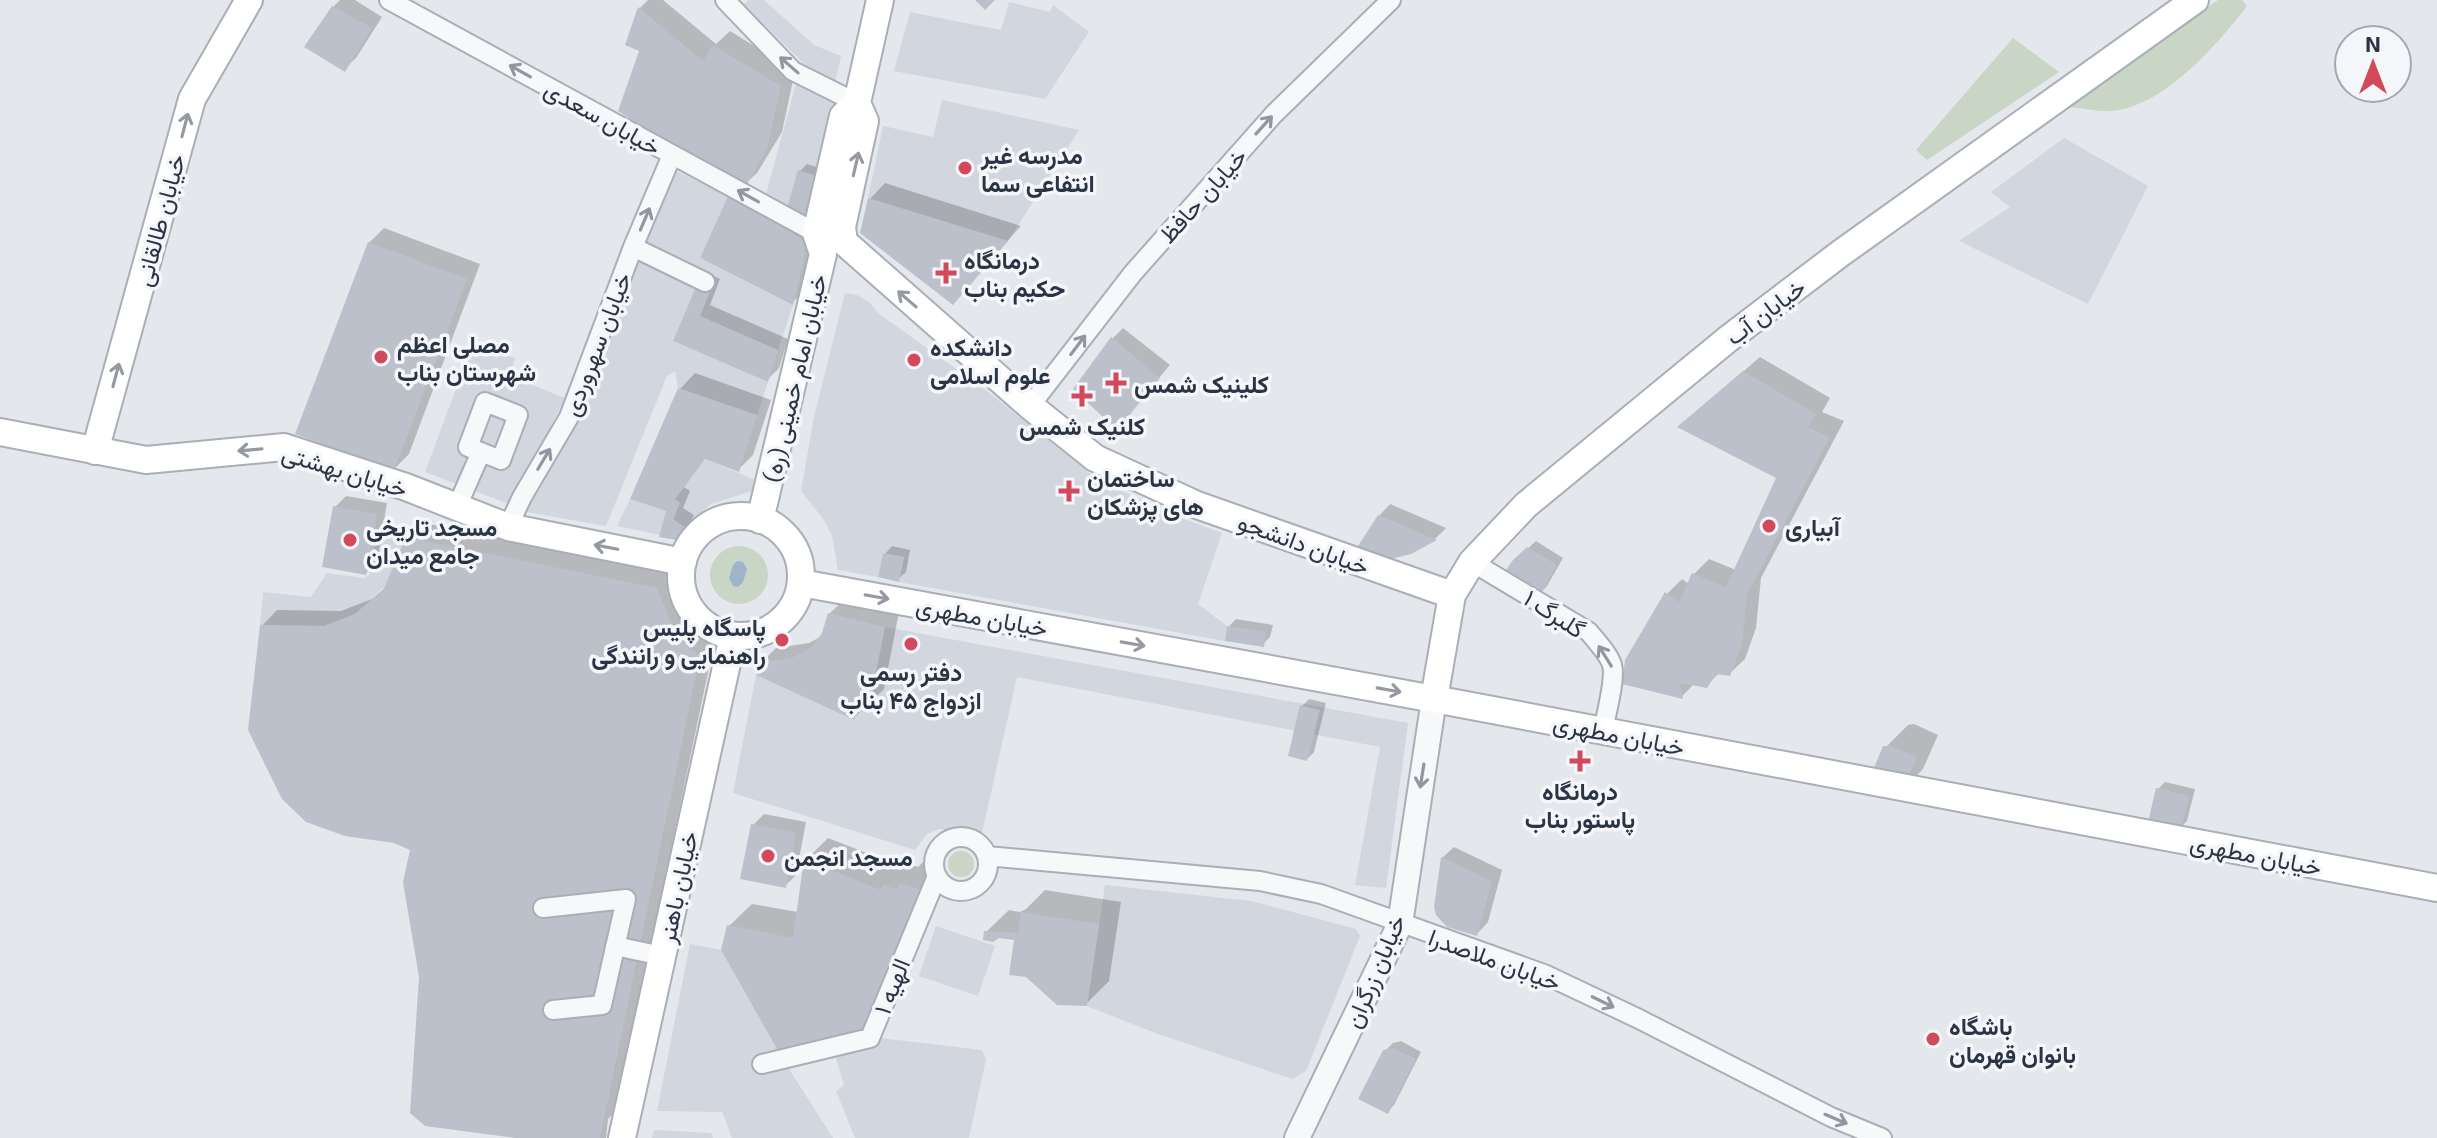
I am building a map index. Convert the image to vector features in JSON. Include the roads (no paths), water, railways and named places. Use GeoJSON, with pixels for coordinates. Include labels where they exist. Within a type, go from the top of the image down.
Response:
{"type":"FeatureCollection","features":[{"type":"Feature","properties":{"kind":"main road","name":"خیابان طالقانی"},"geometry":{"type":"LineString","coordinates":[[95,451],[192,99],[249,0]]}},
{"type":"Feature","properties":{"kind":"main road","name":"خیابان امام خمینی (ره)"},"geometry":{"type":"LineString","coordinates":[[760,520],[827,238],[865,121],[857,103],[880,0]]}},
{"type":"Feature","properties":{"kind":"main road","name":"خیابان آب"},"geometry":{"type":"LineString","coordinates":[[1434,699],[1452,595],[1472,562],[1526,505],[1728,339],[1841,253],[2195,0]]}},
{"type":"Feature","properties":{"kind":"main road","name":"خیابان دانشجو"},"geometry":{"type":"LineString","coordinates":[[827,238],[834,249],[855,254],[1030,406],[1095,458],[1197,505],[1452,595]]}},
{"type":"Feature","properties":{"kind":"main road","name":"خیابان بهشتی"},"geometry":{"type":"LineString","coordinates":[[0,432],[146,460],[284,447],[406,487],[508,527],[683,562]]}},
{"type":"Feature","properties":{"kind":"main road"},"geometry":{"type":"LineString","coordinates":[[768,486],[779,508],[802,532],[811,551],[817,574],[813,585],[778,624],[753,635],[733,636],[711,628],[693,613],[685,600],[681,585],[683,562],[693,540],[711,525],[733,517],[760,520],[780,530],[791,543],[813,585]]}},
{"type":"Feature","properties":{"kind":"main road","name":"خیابان مطهری"},"geometry":{"type":"LineString","coordinates":[[813,585],[2437,888]]}},
{"type":"Feature","properties":{"kind":"main road","name":"خیابان باهنر"},"geometry":{"type":"LineString","coordinates":[[622,1138],[733,636]]}},
{"type":"Feature","properties":{"kind":"street","name":"خیابان سعدی"},"geometry":{"type":"LineString","coordinates":[[389,0],[827,238]]}},
{"type":"Feature","properties":{"kind":"street"},"geometry":{"type":"LineString","coordinates":[[725,0],[793,71],[857,103]]}},
{"type":"Feature","properties":{"kind":"street","name":"خیابان حافظ"},"geometry":{"type":"LineString","coordinates":[[1030,406],[1133,273],[1274,114],[1391,0]]}},
{"type":"Feature","properties":{"kind":"street","name":"خیابان سهروردی"},"geometry":{"type":"LineString","coordinates":[[508,527],[569,417],[633,247],[672,155]]}},
{"type":"Feature","properties":{"kind":"street"},"geometry":{"type":"LineString","coordinates":[[633,247],[705,282]]}},
{"type":"Feature","properties":{"kind":"street"},"geometry":{"type":"LineString","coordinates":[[456,509],[481,452]]}},
{"type":"Feature","properties":{"kind":"street","name":"گلبرگ ۱"},"geometry":{"type":"LineString","coordinates":[[1472,562],[1589,632],[1612,663],[1613,674],[1603,731]]}},
{"type":"Feature","properties":{"kind":"street","name":"خیابان زرگران"},"geometry":{"type":"LineString","coordinates":[[1297,1138],[1400,924],[1434,699]]}},
{"type":"Feature","properties":{"kind":"street"},"geometry":{"type":"LineString","coordinates":[[967,838],[976,842],[987,856],[986,873],[969,890],[954,890],[937,876],[935,856],[950,839],[967,838]]}},
{"type":"Feature","properties":{"kind":"street","name":"خیابان ملاصدرا"},"geometry":{"type":"LineString","coordinates":[[987,856],[1260,881],[1321,894],[1568,985],[1831,1117],[1882,1138]]}},
{"type":"Feature","properties":{"kind":"street","name":"الهیه ۱"},"geometry":{"type":"LineString","coordinates":[[762,1064],[870,1038],[937,876]]}},
{"type":"Feature","properties":{"kind":"street"},"geometry":{"type":"LineString","coordinates":[[543,908],[626,899],[602,1005],[553,1010]]}},
{"type":"Feature","properties":{"kind":"street"},"geometry":{"type":"LineString","coordinates":[[615,946],[662,956]]}},
{"type":"Feature","properties":{"kind":"water"},"geometry":{"type":"Polygon","coordinates":[[[737,561],[743,562],[747,569],[738,587],[733,586],[729,578],[737,561]]]}},
{"type":"Feature","properties":{"kind":"place","name":"مدرسه غیر انتفاعی سما"},"geometry":{"type":"Point","coordinates":[965,168]}},
{"type":"Feature","properties":{"kind":"place","name":"درمانگاه حکیم بناب"},"geometry":{"type":"Point","coordinates":[946,273]}},
{"type":"Feature","properties":{"kind":"place","name":"مصلی اعظم شهرستان بناب"},"geometry":{"type":"Point","coordinates":[381,357]}},
{"type":"Feature","properties":{"kind":"place","name":"دانشکده علوم اسلامی"},"geometry":{"type":"Point","coordinates":[914,360]}},
{"type":"Feature","properties":{"kind":"place","name":"کلینیک شمس"},"geometry":{"type":"Point","coordinates":[1116,383]}},
{"type":"Feature","properties":{"kind":"place","name":"کلنیک شمس"},"geometry":{"type":"Point","coordinates":[1082,396]}},
{"type":"Feature","properties":{"kind":"place","name":"ساختمان های پزشکان"},"geometry":{"type":"Point","coordinates":[1069,491]}},
{"type":"Feature","properties":{"kind":"place","name":"آبیاری"},"geometry":{"type":"Point","coordinates":[1769,526]}},
{"type":"Feature","properties":{"kind":"place","name":"مسجد تاریخی جامع میدان"},"geometry":{"type":"Point","coordinates":[350,540]}},
{"type":"Feature","properties":{"kind":"place","name":"پاسگاه پلیس راهنمایی و رانندگی"},"geometry":{"type":"Point","coordinates":[782,640]}},
{"type":"Feature","properties":{"kind":"place","name":"دفتر رسمی ازدواج ۴۵ بناب"},"geometry":{"type":"Point","coordinates":[911,644]}},
{"type":"Feature","properties":{"kind":"place","name":"درمانگاه پاستور بناب"},"geometry":{"type":"Point","coordinates":[1580,761]}},
{"type":"Feature","properties":{"kind":"place","name":"مسجد انجمن"},"geometry":{"type":"Point","coordinates":[768,856]}},
{"type":"Feature","properties":{"kind":"place","name":"باشگاه بانوان قهرمان"},"geometry":{"type":"Point","coordinates":[1933,1039]}}]}
